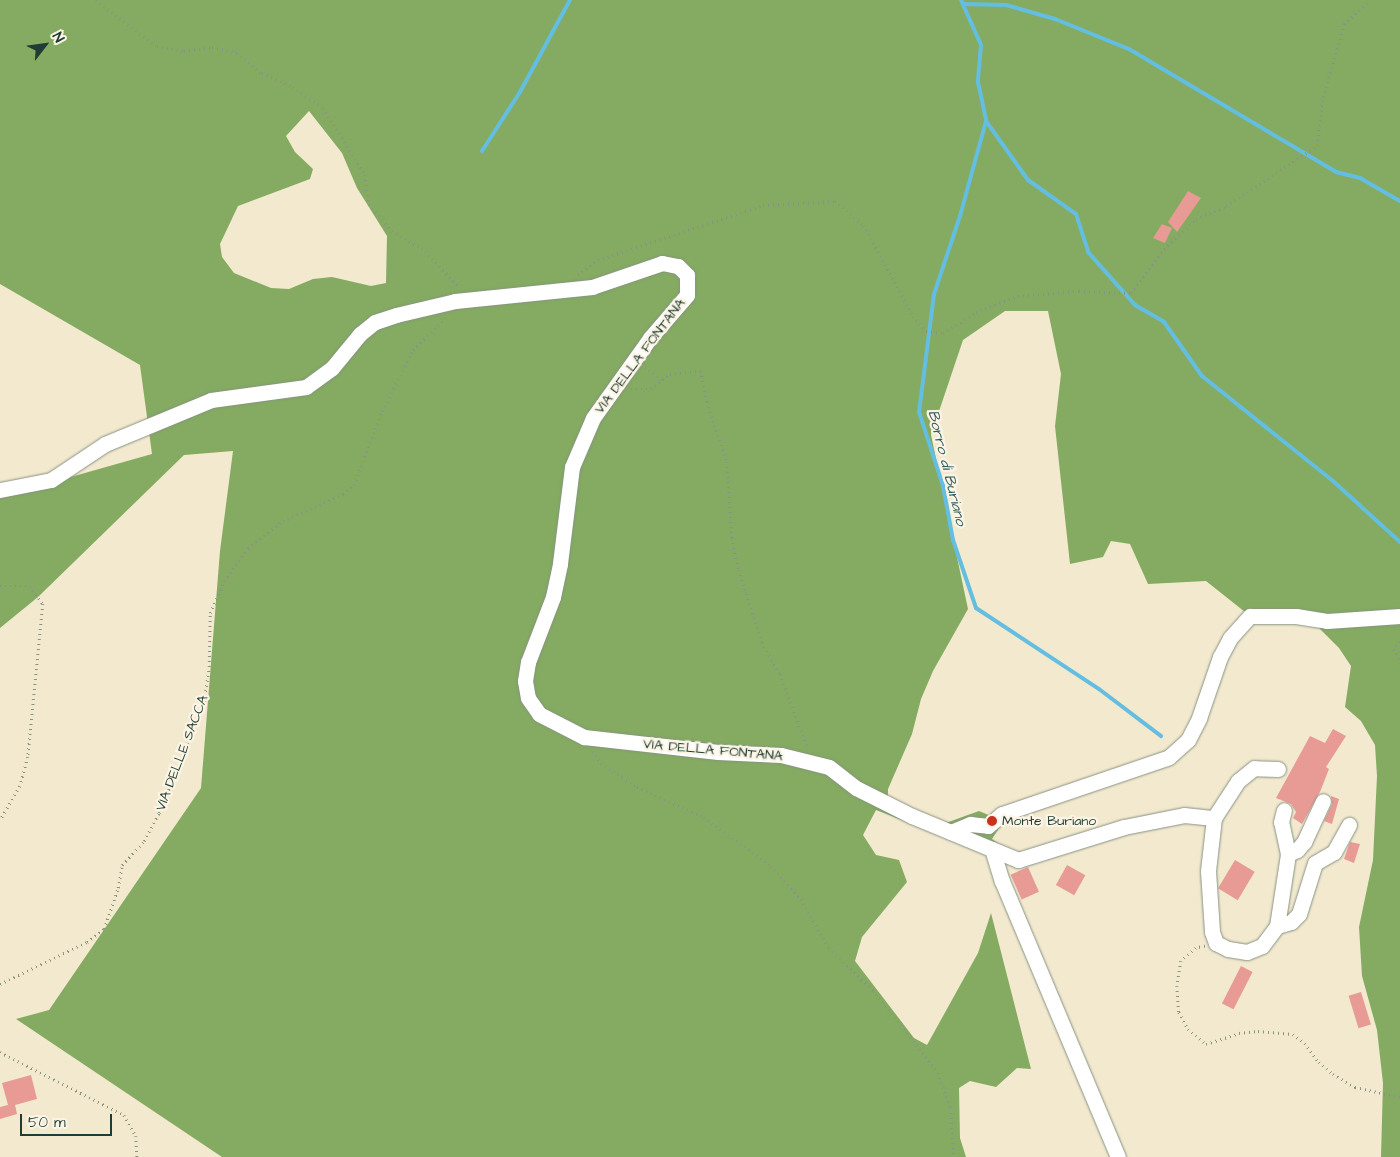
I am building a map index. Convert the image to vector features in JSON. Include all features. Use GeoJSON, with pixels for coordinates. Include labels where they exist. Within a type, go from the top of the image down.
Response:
{"type":"FeatureCollection","features":[{"type":"Feature","properties":{"kind":"street","name":"VIA DELLA FONTANA"},"geometry":{"type":"LineString","coordinates":[[455,301],[592,287],[662,263],[678,266],[687,275],[686,295],[634,359],[593,418],[572,467],[560,564],[553,597],[528,662],[525,681],[528,698],[539,714],[584,737],[718,752],[781,755],[829,767],[856,788],[951,832],[1018,860],[1124,827],[1184,815],[1214,818]]}},
{"type":"Feature","properties":{"kind":"street"},"geometry":{"type":"LineString","coordinates":[[0,490],[51,480],[105,444],[211,400],[306,387],[332,368],[360,334],[375,322],[455,301]]}},
{"type":"Feature","properties":{"kind":"street"},"geometry":{"type":"LineString","coordinates":[[1118,1157],[986,846],[988,826],[1002,814],[1169,757],[1188,740],[1199,718],[1220,658],[1230,638],[1250,616],[1296,616],[1327,621],[1400,616]]}},
{"type":"Feature","properties":{"kind":"street"},"geometry":{"type":"LineString","coordinates":[[1278,769],[1254,768],[1238,781],[1214,818],[1208,871],[1212,932],[1216,943],[1228,949],[1247,952],[1262,946],[1277,926],[1288,854],[1281,822],[1284,810]]}},
{"type":"Feature","properties":{"kind":"street"},"geometry":{"type":"LineString","coordinates":[[1288,854],[1297,850],[1304,842],[1323,801]]}},
{"type":"Feature","properties":{"kind":"street"},"geometry":{"type":"LineString","coordinates":[[951,832],[970,824],[988,826]]}},
{"type":"Feature","properties":{"kind":"street"},"geometry":{"type":"LineString","coordinates":[[1277,926],[1291,922],[1299,914],[1315,863],[1334,852],[1348,825]]}},
{"type":"Feature","properties":{"kind":"path"},"geometry":{"type":"LineString","coordinates":[[96,0],[157,46],[184,51],[212,47],[237,53],[262,73],[293,87],[323,108],[365,175],[369,204],[392,231],[422,248],[452,281],[474,299]]}},
{"type":"Feature","properties":{"kind":"path"},"geometry":{"type":"LineString","coordinates":[[576,276],[598,260],[763,206],[835,201],[864,225],[913,316],[926,331],[943,333],[976,312],[1018,296],[1079,291],[1131,293],[1164,249],[1196,219],[1226,206],[1317,146],[1323,97],[1344,24],[1370,0]]}},
{"type":"Feature","properties":{"kind":"path","name":"VIA DELLE SACCA"},"geometry":{"type":"LineString","coordinates":[[0,984],[87,942],[104,929],[118,888],[122,865],[144,841],[159,813],[203,706],[209,667],[210,613],[224,581],[248,548],[283,521],[343,494],[354,484],[382,411],[413,350],[444,320],[455,301]]}},
{"type":"Feature","properties":{"kind":"path"},"geometry":{"type":"LineString","coordinates":[[634,359],[662,380]]}},
{"type":"Feature","properties":{"kind":"path"},"geometry":{"type":"LineString","coordinates":[[614,387],[651,389],[670,374],[701,371],[707,402],[728,462],[732,538],[739,570],[762,642],[780,674],[811,762]]}},
{"type":"Feature","properties":{"kind":"path"},"geometry":{"type":"LineString","coordinates":[[0,586],[30,586],[43,604],[28,757],[20,786],[0,820]]}},
{"type":"Feature","properties":{"kind":"path"},"geometry":{"type":"LineString","coordinates":[[1400,642],[1394,649],[1400,661]]}},
{"type":"Feature","properties":{"kind":"path"},"geometry":{"type":"LineString","coordinates":[[584,737],[600,763],[637,787],[704,817],[771,866],[801,899],[829,948],[873,990],[938,1073],[951,1108],[954,1157]]}},
{"type":"Feature","properties":{"kind":"path"},"geometry":{"type":"LineString","coordinates":[[1216,943],[1196,948],[1181,960],[1177,986],[1179,1012],[1188,1029],[1206,1044],[1258,1031],[1293,1034],[1305,1043],[1326,1068],[1355,1087],[1400,1097]]}},
{"type":"Feature","properties":{"kind":"path"},"geometry":{"type":"LineString","coordinates":[[0,1052],[124,1115],[136,1136],[137,1157]]}},
{"type":"Feature","properties":{"kind":"green space"},"geometry":{"type":"Polygon","coordinates":[[[0,0],[1400,0],[1400,1157],[1381,1157],[1383,1083],[1377,1030],[1362,976],[1359,927],[1373,860],[1377,776],[1375,745],[1361,721],[1345,707],[1351,666],[1339,648],[1312,621],[1262,619],[1248,625],[1235,638],[1175,755],[1141,775],[1065,798],[1003,822],[992,839],[1007,850],[986,853],[876,810],[863,835],[876,855],[899,860],[907,882],[862,937],[855,961],[914,1038],[927,1045],[978,953],[991,913],[1031,1069],[1017,1068],[996,1087],[970,1081],[959,1088],[960,1138],[966,1157],[222,1157],[16,1019],[49,1010],[201,788],[220,551],[233,451],[184,455],[38,597],[0,628],[0,497],[152,454],[140,365],[0,284],[0,0]],[[309,111],[286,136],[295,152],[313,169],[310,179],[238,206],[220,244],[222,257],[234,273],[271,288],[289,289],[313,279],[332,277],[371,286],[386,283],[387,236],[357,188],[342,153],[309,111]],[[1005,311],[963,340],[931,435],[968,609],[933,671],[921,699],[912,734],[888,789],[888,798],[943,824],[979,811],[991,816],[1177,747],[1245,612],[1206,581],[1148,584],[1130,544],[1111,541],[1103,557],[1070,564],[1055,426],[1061,374],[1048,311],[1005,311]]]}},
{"type":"Feature","properties":{"kind":"building"},"geometry":{"type":"Polygon","coordinates":[[[1188,191],[1201,198],[1177,232],[1168,222],[1188,191]]]}},
{"type":"Feature","properties":{"kind":"building"},"geometry":{"type":"Polygon","coordinates":[[[1162,224],[1172,228],[1165,243],[1153,238],[1162,224]]]}},
{"type":"Feature","properties":{"kind":"building"},"geometry":{"type":"Polygon","coordinates":[[[1333,729],[1346,736],[1326,767],[1329,769],[1320,792],[1302,824],[1293,818],[1296,812],[1291,804],[1276,798],[1310,736],[1325,743],[1333,729]]]}},
{"type":"Feature","properties":{"kind":"building"},"geometry":{"type":"Polygon","coordinates":[[[1331,796],[1339,799],[1332,824],[1324,821],[1332,804],[1331,796]]]}},
{"type":"Feature","properties":{"kind":"building"},"geometry":{"type":"Polygon","coordinates":[[[1350,842],[1360,844],[1354,863],[1344,859],[1350,842]]]}},
{"type":"Feature","properties":{"kind":"building"},"geometry":{"type":"Polygon","coordinates":[[[1235,860],[1255,872],[1238,900],[1218,888],[1235,860]]]}},
{"type":"Feature","properties":{"kind":"building"},"geometry":{"type":"Polygon","coordinates":[[[1067,865],[1085,875],[1074,895],[1056,885],[1067,865]]]}},
{"type":"Feature","properties":{"kind":"building"},"geometry":{"type":"Polygon","coordinates":[[[1028,867],[1039,892],[1022,899],[1011,875],[1028,867]]]}},
{"type":"Feature","properties":{"kind":"building"},"geometry":{"type":"Polygon","coordinates":[[[1241,966],[1253,972],[1234,1009],[1222,1003],[1241,966]]]}},
{"type":"Feature","properties":{"kind":"building"},"geometry":{"type":"Polygon","coordinates":[[[1361,992],[1371,1025],[1359,1028],[1349,996],[1361,992]]]}},
{"type":"Feature","properties":{"kind":"building"},"geometry":{"type":"Polygon","coordinates":[[[31,1075],[37,1099],[15,1105],[17,1114],[0,1119],[0,1107],[8,1105],[2,1083],[31,1075]]]}},
{"type":"Feature","properties":{"kind":"waterway"},"geometry":{"type":"LineString","coordinates":[[482,151],[520,92],[570,0]]}},
{"type":"Feature","properties":{"kind":"waterway","name":"Borro di Buriano"},"geometry":{"type":"LineString","coordinates":[[961,0],[981,45],[978,82],[986,121],[960,216],[934,294],[919,412],[943,486],[953,540],[976,608],[1099,689],[1161,736]]}},
{"type":"Feature","properties":{"kind":"waterway"},"geometry":{"type":"LineString","coordinates":[[963,4],[1006,5],[1055,19],[1129,49],[1336,172],[1360,178],[1400,201]]}},
{"type":"Feature","properties":{"kind":"waterway"},"geometry":{"type":"LineString","coordinates":[[986,121],[1028,180],[1076,214],[1088,252],[1135,305],[1164,322],[1202,376],[1333,481],[1400,542]]}},
{"type":"Feature","properties":{"kind":"place","name":"Monte Buriano"},"geometry":{"type":"Point","coordinates":[992,821]}}]}
